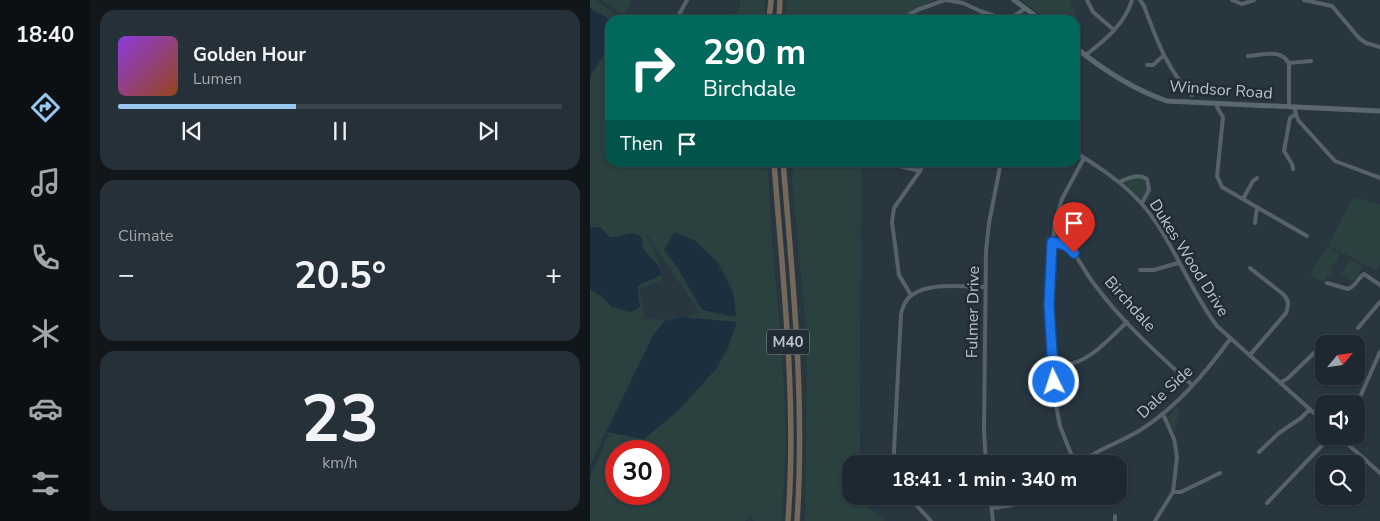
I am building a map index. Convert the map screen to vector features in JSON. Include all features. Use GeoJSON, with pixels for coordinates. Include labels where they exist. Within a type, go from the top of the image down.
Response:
{"type":"FeatureCollection","features":[{"type":"Feature","properties":{"kind":"highway"},"geometry":{"type":"LineString","coordinates":[[770,15],[771,0]]}},
{"type":"Feature","properties":{"kind":"highway"},"geometry":{"type":"LineString","coordinates":[[779,15],[780,0]]}},
{"type":"Feature","properties":{"kind":"highway","name":"M40"},"geometry":{"type":"LineString","coordinates":[[774,167],[786,299],[790,378],[788,521]]}},
{"type":"Feature","properties":{"kind":"highway","name":"M40"},"geometry":{"type":"LineString","coordinates":[[783,167],[798,350],[800,466],[797,521]]}},
{"type":"Feature","properties":{"kind":"main road"},"geometry":{"type":"LineString","coordinates":[[1014,0],[1035,15]]}},
{"type":"Feature","properties":{"kind":"main road","name":"Windsor Road"},"geometry":{"type":"LineString","coordinates":[[1080,51],[1117,76],[1152,95],[1167,100],[1380,111]]}},
{"type":"Feature","properties":{"kind":"street"},"geometry":{"type":"LineString","coordinates":[[679,15],[687,0]]}},
{"type":"Feature","properties":{"kind":"street"},"geometry":{"type":"LineString","coordinates":[[908,15],[945,0],[963,3],[992,15]]}},
{"type":"Feature","properties":{"kind":"street"},"geometry":{"type":"LineString","coordinates":[[1088,0],[1093,12],[1114,30]]}},
{"type":"Feature","properties":{"kind":"street"},"geometry":{"type":"LineString","coordinates":[[1086,55],[1114,30],[1128,13],[1132,0]]}},
{"type":"Feature","properties":{"kind":"street"},"geometry":{"type":"LineString","coordinates":[[1140,0],[1163,56],[1183,86],[1192,95]]}},
{"type":"Feature","properties":{"kind":"street"},"geometry":{"type":"LineString","coordinates":[[1232,0],[1242,4],[1254,0]]}},
{"type":"Feature","properties":{"kind":"street"},"geometry":{"type":"LineString","coordinates":[[1304,0],[1332,6],[1359,38],[1366,43],[1380,47]]}},
{"type":"Feature","properties":{"kind":"street"},"geometry":{"type":"LineString","coordinates":[[1016,15],[1026,8]]}},
{"type":"Feature","properties":{"kind":"street"},"geometry":{"type":"LineString","coordinates":[[1248,56],[1276,54],[1283,56],[1289,63],[1292,106],[1298,120],[1335,161],[1380,178]]}},
{"type":"Feature","properties":{"kind":"street"},"geometry":{"type":"LineString","coordinates":[[1147,66],[1153,65],[1163,56]]}},
{"type":"Feature","properties":{"kind":"street"},"geometry":{"type":"LineString","coordinates":[[1289,63],[1311,61]]}},
{"type":"Feature","properties":{"kind":"street"},"geometry":{"type":"LineString","coordinates":[[1218,103],[1223,117],[1217,176],[1222,187],[1307,236]]}},
{"type":"Feature","properties":{"kind":"street"},"geometry":{"type":"LineString","coordinates":[[1293,169],[1284,151],[1290,118],[1296,114]]}},
{"type":"Feature","properties":{"kind":"street","name":"Dukes Wood Drive"},"geometry":{"type":"LineString","coordinates":[[1080,155],[1119,182],[1142,203],[1206,312],[1217,326],[1315,414]]}},
{"type":"Feature","properties":{"kind":"street"},"geometry":{"type":"LineString","coordinates":[[1080,165],[1084,158]]}},
{"type":"Feature","properties":{"kind":"street"},"geometry":{"type":"LineString","coordinates":[[904,167],[920,171]]}},
{"type":"Feature","properties":{"kind":"street"},"geometry":{"type":"LineString","coordinates":[[911,295],[899,275],[892,222],[894,208],[922,167]]}},
{"type":"Feature","properties":{"kind":"street","name":"Fulmer Drive"},"geometry":{"type":"LineString","coordinates":[[985,455],[984,431],[986,251],[989,223],[1000,167]]}},
{"type":"Feature","properties":{"kind":"street"},"geometry":{"type":"LineString","coordinates":[[1072,455],[1060,426],[1055,400],[1049,306],[1052,242],[1055,221],[1062,199],[1079,167]]}},
{"type":"Feature","properties":{"kind":"street"},"geometry":{"type":"LineString","coordinates":[[1119,182],[1134,176],[1147,179],[1149,190],[1142,203]]}},
{"type":"Feature","properties":{"kind":"street"},"geometry":{"type":"LineString","coordinates":[[1243,199],[1253,181],[1257,178]]}},
{"type":"Feature","properties":{"kind":"street"},"geometry":{"type":"LineString","coordinates":[[1255,224],[1257,208]]}},
{"type":"Feature","properties":{"kind":"street","name":"Birchdale"},"geometry":{"type":"LineString","coordinates":[[1052,242],[1069,246],[1094,285],[1192,386]]}},
{"type":"Feature","properties":{"kind":"street"},"geometry":{"type":"LineString","coordinates":[[1140,270],[1154,270],[1178,262]]}},
{"type":"Feature","properties":{"kind":"street"},"geometry":{"type":"LineString","coordinates":[[1250,268],[1283,294],[1289,306],[1286,313],[1250,355]]}},
{"type":"Feature","properties":{"kind":"street"},"geometry":{"type":"LineString","coordinates":[[1327,283],[1348,289],[1355,285],[1364,274],[1380,285]]}},
{"type":"Feature","properties":{"kind":"street"},"geometry":{"type":"LineString","coordinates":[[894,455],[901,314],[905,303],[911,295],[929,287],[985,287]]}},
{"type":"Feature","properties":{"kind":"street"},"geometry":{"type":"LineString","coordinates":[[1358,328],[1380,302]]}},
{"type":"Feature","properties":{"kind":"street"},"geometry":{"type":"LineString","coordinates":[[1052,365],[1082,360],[1128,322]]}},
{"type":"Feature","properties":{"kind":"street","name":"Dale Side"},"geometry":{"type":"LineString","coordinates":[[1091,455],[1142,429],[1163,414],[1211,366],[1231,338]]}},
{"type":"Feature","properties":{"kind":"street"},"geometry":{"type":"LineString","coordinates":[[1281,382],[1287,379],[1315,352]]}},
{"type":"Feature","properties":{"kind":"street"},"geometry":{"type":"LineString","coordinates":[[1361,395],[1380,352]]}},
{"type":"Feature","properties":{"kind":"street"},"geometry":{"type":"LineString","coordinates":[[1260,452],[1279,433],[1301,418],[1310,409]]}},
{"type":"Feature","properties":{"kind":"street"},"geometry":{"type":"LineString","coordinates":[[1155,521],[1173,492],[1177,457],[1174,439],[1163,414]]}},
{"type":"Feature","properties":{"kind":"street"},"geometry":{"type":"LineString","coordinates":[[1267,503],[1322,445]]}},
{"type":"Feature","properties":{"kind":"street"},"geometry":{"type":"LineString","coordinates":[[1350,445],[1380,473]]}},
{"type":"Feature","properties":{"kind":"street"},"geometry":{"type":"LineString","coordinates":[[1173,492],[1181,492],[1220,474]]}},
{"type":"Feature","properties":{"kind":"street"},"geometry":{"type":"LineString","coordinates":[[916,505],[931,521]]}},
{"type":"Feature","properties":{"kind":"street"},"geometry":{"type":"LineString","coordinates":[[992,505],[993,521]]}},
{"type":"Feature","properties":{"kind":"street"},"geometry":{"type":"LineString","coordinates":[[992,508],[1012,505]]}},
{"type":"Feature","properties":{"kind":"street"},"geometry":{"type":"LineString","coordinates":[[1115,516],[1115,521]]}},
{"type":"Feature","properties":{"kind":"green space"},"geometry":{"type":"Polygon","coordinates":[[[590,0],[596,0],[616,15],[605,15],[605,167],[767,167],[782,353],[786,433],[782,521],[755,521],[750,515],[745,521],[590,521],[590,477],[605,443],[605,505],[670,505],[670,440],[606,440],[609,434],[605,433],[590,466],[590,0]],[[645,232],[662,270],[661,280],[639,289],[645,318],[639,318],[662,320],[699,314],[645,232]]]}},
{"type":"Feature","properties":{"kind":"green space"},"geometry":{"type":"Polygon","coordinates":[[[602,0],[631,0],[625,15],[602,0]]]}},
{"type":"Feature","properties":{"kind":"green space"},"geometry":{"type":"Polygon","coordinates":[[[740,0],[765,0],[764,15],[734,15],[739,9],[740,0]]]}},
{"type":"Feature","properties":{"kind":"green space"},"geometry":{"type":"Polygon","coordinates":[[[787,0],[932,0],[907,15],[786,15],[787,0]]]}},
{"type":"Feature","properties":{"kind":"green space"},"geometry":{"type":"Polygon","coordinates":[[[1021,0],[1070,0],[1076,15],[1040,15],[1021,0]]]}},
{"type":"Feature","properties":{"kind":"green space"},"geometry":{"type":"Polygon","coordinates":[[[792,167],[861,167],[860,455],[842,455],[842,505],[866,505],[885,521],[805,521],[806,327],[792,181],[792,167]]]}},
{"type":"Feature","properties":{"kind":"green space"},"geometry":{"type":"Polygon","coordinates":[[[1127,178],[1140,178],[1147,183],[1149,187],[1141,198],[1124,183],[1127,178]]]}},
{"type":"Feature","properties":{"kind":"green space"},"geometry":{"type":"Polygon","coordinates":[[[1353,197],[1380,205],[1380,263],[1375,270],[1328,245],[1353,197]]]}},
{"type":"Feature","properties":{"kind":"green space"},"geometry":{"type":"Polygon","coordinates":[[[1327,246],[1340,254],[1331,269],[1334,271],[1330,278],[1327,276],[1323,282],[1310,275],[1327,246]]]}},
{"type":"Feature","properties":{"kind":"green space"},"geometry":{"type":"Polygon","coordinates":[[[1350,259],[1362,266],[1354,281],[1341,274],[1350,259]]]}},
{"type":"Feature","properties":{"kind":"green space"},"geometry":{"type":"Polygon","coordinates":[[[1177,407],[1180,410],[1174,433],[1167,418],[1177,407]]]}},
{"type":"Feature","properties":{"kind":"water"},"geometry":{"type":"Polygon","coordinates":[[[590,8],[605,17],[605,53],[590,77],[590,8]]]}},
{"type":"Feature","properties":{"kind":"water"},"geometry":{"type":"Polygon","coordinates":[[[590,227],[600,227],[610,237],[629,233],[637,234],[642,237],[643,249],[661,269],[661,275],[637,286],[640,306],[638,309],[630,312],[612,307],[601,296],[590,289],[590,227]]]}},
{"type":"Feature","properties":{"kind":"water"},"geometry":{"type":"Polygon","coordinates":[[[674,232],[694,240],[717,261],[733,292],[735,317],[702,310],[677,267],[664,250],[674,232]]]}},
{"type":"Feature","properties":{"kind":"water"},"geometry":{"type":"Polygon","coordinates":[[[682,317],[737,322],[727,350],[716,369],[678,411],[644,439],[606,432],[652,337],[664,321],[682,317]]]}},
{"type":"Feature","properties":{"kind":"waterway"},"geometry":{"type":"LineString","coordinates":[[590,471],[608,432]]}},
{"type":"Feature","properties":{"kind":"route"},"geometry":{"type":"LineString","coordinates":[[1054,382],[1049,306],[1052,242],[1069,246],[1074,253]]}}]}
